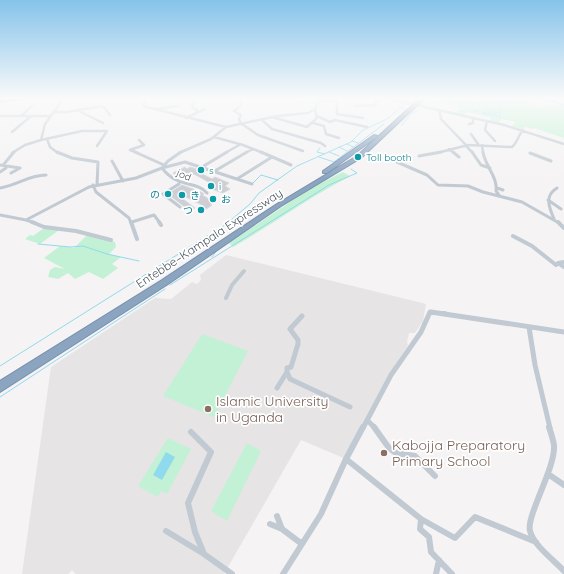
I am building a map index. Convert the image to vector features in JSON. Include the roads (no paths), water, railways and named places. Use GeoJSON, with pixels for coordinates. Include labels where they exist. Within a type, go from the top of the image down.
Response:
{"type":"FeatureCollection","features":[{"type":"Feature","properties":{"kind":"highway","name":"Entebbe–Kampala Expressway"},"geometry":{"type":"LineString","coordinates":[[0,388],[343,160],[390,125]]}},
{"type":"Feature","properties":{"kind":"highway","name":"Entebbe–Kampala Expressway"},"geometry":{"type":"LineString","coordinates":[[0,381],[161,281]]}},
{"type":"Feature","properties":{"kind":"street"},"geometry":{"type":"LineString","coordinates":[[12,132],[21,125]]}},
{"type":"Feature","properties":{"kind":"street"},"geometry":{"type":"LineString","coordinates":[[41,140],[42,131],[45,125]]}},
{"type":"Feature","properties":{"kind":"street"},"geometry":{"type":"LineString","coordinates":[[213,125],[226,128],[239,125]]}},
{"type":"Feature","properties":{"kind":"street"},"geometry":{"type":"LineString","coordinates":[[243,125],[258,135],[303,151]]}},
{"type":"Feature","properties":{"kind":"street"},"geometry":{"type":"LineString","coordinates":[[267,125],[272,129],[321,143],[325,146]]}},
{"type":"Feature","properties":{"kind":"street"},"geometry":{"type":"LineString","coordinates":[[294,125],[300,127],[308,127],[311,125]]}},
{"type":"Feature","properties":{"kind":"street"},"geometry":{"type":"LineString","coordinates":[[320,125],[324,126],[326,134],[339,138]]}},
{"type":"Feature","properties":{"kind":"street"},"geometry":{"type":"LineString","coordinates":[[357,125],[367,127]]}},
{"type":"Feature","properties":{"kind":"street"},"geometry":{"type":"LineString","coordinates":[[446,125],[475,156],[477,163],[484,167],[490,168]]}},
{"type":"Feature","properties":{"kind":"street"},"geometry":{"type":"LineString","coordinates":[[486,125],[485,130],[495,141]]}},
{"type":"Feature","properties":{"kind":"street"},"geometry":{"type":"LineString","coordinates":[[502,125],[523,130],[564,144]]}},
{"type":"Feature","properties":{"kind":"street","name":"jod"},"geometry":{"type":"LineString","coordinates":[[207,193],[203,188],[180,184],[171,178],[163,166],[174,156],[203,144],[226,128]]}},
{"type":"Feature","properties":{"kind":"street"},"geometry":{"type":"LineString","coordinates":[[0,172],[5,169],[5,162],[9,156],[26,144],[82,130],[97,129],[107,131],[97,146]]}},
{"type":"Feature","properties":{"kind":"street"},"geometry":{"type":"LineString","coordinates":[[419,156],[435,154],[465,145],[478,144],[514,146],[519,141],[520,133],[523,130]]}},
{"type":"Feature","properties":{"kind":"street"},"geometry":{"type":"LineString","coordinates":[[471,134],[478,144]]}},
{"type":"Feature","properties":{"kind":"street"},"geometry":{"type":"LineString","coordinates":[[214,137],[241,144],[291,165]]}},
{"type":"Feature","properties":{"kind":"street"},"geometry":{"type":"LineString","coordinates":[[47,139],[50,146],[65,156],[88,162],[98,162],[95,185],[96,192],[121,210],[132,222],[136,239]]}},
{"type":"Feature","properties":{"kind":"street"},"geometry":{"type":"LineString","coordinates":[[139,140],[144,145],[130,150],[163,166]]}},
{"type":"Feature","properties":{"kind":"street"},"geometry":{"type":"LineString","coordinates":[[202,167],[241,144]]}},
{"type":"Feature","properties":{"kind":"street"},"geometry":{"type":"LineString","coordinates":[[482,145],[484,160],[490,168],[497,184],[496,191],[500,195]]}},
{"type":"Feature","properties":{"kind":"street"},"geometry":{"type":"LineString","coordinates":[[213,172],[253,149]]}},
{"type":"Feature","properties":{"kind":"street"},"geometry":{"type":"LineString","coordinates":[[449,149],[459,157]]}},
{"type":"Feature","properties":{"kind":"street"},"geometry":{"type":"LineString","coordinates":[[530,153],[551,161]]}},
{"type":"Feature","properties":{"kind":"street"},"geometry":{"type":"LineString","coordinates":[[237,179],[272,158]]}},
{"type":"Feature","properties":{"kind":"street"},"geometry":{"type":"LineString","coordinates":[[112,161],[123,181]]}},
{"type":"Feature","properties":{"kind":"street"},"geometry":{"type":"LineString","coordinates":[[26,220],[82,190],[95,185],[123,181],[147,175],[163,166],[187,162],[252,184]]}},
{"type":"Feature","properties":{"kind":"street"},"geometry":{"type":"LineString","coordinates":[[397,162],[427,175],[438,185],[468,186],[483,192],[500,195],[529,205],[554,219],[564,228]]}},
{"type":"Feature","properties":{"kind":"street"},"geometry":{"type":"LineString","coordinates":[[0,165],[20,168],[11,173]]}},
{"type":"Feature","properties":{"kind":"street"},"geometry":{"type":"LineString","coordinates":[[0,188],[14,186],[35,175],[46,175]]}},
{"type":"Feature","properties":{"kind":"street"},"geometry":{"type":"LineString","coordinates":[[180,184],[163,194],[180,207]]}},
{"type":"Feature","properties":{"kind":"street"},"geometry":{"type":"LineString","coordinates":[[496,188],[503,190]]}},
{"type":"Feature","properties":{"kind":"street"},"geometry":{"type":"LineString","coordinates":[[554,219],[549,209],[548,200],[550,192],[557,188]]}},
{"type":"Feature","properties":{"kind":"street"},"geometry":{"type":"LineString","coordinates":[[548,200],[561,209]]}},
{"type":"Feature","properties":{"kind":"street"},"geometry":{"type":"LineString","coordinates":[[539,211],[549,209]]}},
{"type":"Feature","properties":{"kind":"street"},"geometry":{"type":"LineString","coordinates":[[0,215],[26,220],[44,227],[111,240]]}},
{"type":"Feature","properties":{"kind":"street"},"geometry":{"type":"LineString","coordinates":[[132,222],[154,215],[161,225]]}},
{"type":"Feature","properties":{"kind":"street"},"geometry":{"type":"LineString","coordinates":[[513,236],[532,246],[556,265]]}},
{"type":"Feature","properties":{"kind":"street"},"geometry":{"type":"LineString","coordinates":[[563,261],[559,264],[564,267]]}},
{"type":"Feature","properties":{"kind":"street"},"geometry":{"type":"LineString","coordinates":[[226,298],[232,285],[244,271]]}},
{"type":"Feature","properties":{"kind":"street"},"geometry":{"type":"LineString","coordinates":[[283,574],[332,494],[346,459],[391,375],[421,332],[432,312],[564,332]]}},
{"type":"Feature","properties":{"kind":"street"},"geometry":{"type":"LineString","coordinates":[[278,388],[287,372],[287,368],[291,367],[293,354],[298,345],[298,340],[290,329],[302,316]]}},
{"type":"Feature","properties":{"kind":"street"},"geometry":{"type":"LineString","coordinates":[[529,327],[535,365],[554,446],[548,474],[530,523],[530,531],[536,542],[564,571]]}},
{"type":"Feature","properties":{"kind":"street"},"geometry":{"type":"LineString","coordinates":[[287,372],[290,380]]}},
{"type":"Feature","properties":{"kind":"street"},"geometry":{"type":"LineString","coordinates":[[284,378],[350,407]]}},
{"type":"Feature","properties":{"kind":"street"},"geometry":{"type":"LineString","coordinates":[[366,420],[379,432],[389,448],[396,453],[415,456],[435,476]]}},
{"type":"Feature","properties":{"kind":"street"},"geometry":{"type":"LineString","coordinates":[[191,432],[211,452],[208,463],[188,503],[194,532],[204,554]]}},
{"type":"Feature","properties":{"kind":"street"},"geometry":{"type":"LineString","coordinates":[[346,459],[421,519],[455,538],[475,517],[536,542]]}},
{"type":"Feature","properties":{"kind":"street"},"geometry":{"type":"LineString","coordinates":[[548,474],[564,485]]}},
{"type":"Feature","properties":{"kind":"street"},"geometry":{"type":"LineString","coordinates":[[277,516],[282,529]]}},
{"type":"Feature","properties":{"kind":"street"},"geometry":{"type":"LineString","coordinates":[[421,519],[420,529],[429,537],[431,552],[452,574]]}},
{"type":"Feature","properties":{"kind":"street"},"geometry":{"type":"LineString","coordinates":[[270,524],[282,529],[302,544]]}},
{"type":"Feature","properties":{"kind":"street"},"geometry":{"type":"LineString","coordinates":[[166,531],[204,554],[232,574]]}},
{"type":"Feature","properties":{"kind":"street"},"geometry":{"type":"LineString","coordinates":[[436,574],[439,560]]}},
{"type":"Feature","properties":{"kind":"water"},"geometry":{"type":"Polygon","coordinates":[[[166,452],[175,457],[162,480],[153,475],[166,452]]]}},
{"type":"Feature","properties":{"kind":"waterway"},"geometry":{"type":"LineString","coordinates":[[352,141],[363,130],[374,125]]}},
{"type":"Feature","properties":{"kind":"waterway"},"geometry":{"type":"LineString","coordinates":[[319,157],[334,162],[383,125]]}},
{"type":"Feature","properties":{"kind":"waterway"},"geometry":{"type":"LineString","coordinates":[[339,147],[352,141]]}},
{"type":"Feature","properties":{"kind":"waterway"},"geometry":{"type":"LineString","coordinates":[[352,141],[358,143]]}},
{"type":"Feature","properties":{"kind":"waterway"},"geometry":{"type":"LineString","coordinates":[[347,144],[353,147]]}},
{"type":"Feature","properties":{"kind":"waterway"},"geometry":{"type":"LineString","coordinates":[[324,154],[339,147]]}},
{"type":"Feature","properties":{"kind":"waterway"},"geometry":{"type":"LineString","coordinates":[[339,147],[347,151]]}},
{"type":"Feature","properties":{"kind":"waterway"},"geometry":{"type":"LineString","coordinates":[[320,148],[317,152],[324,154]]}},
{"type":"Feature","properties":{"kind":"waterway"},"geometry":{"type":"LineString","coordinates":[[329,152],[339,156]]}},
{"type":"Feature","properties":{"kind":"waterway"},"geometry":{"type":"LineString","coordinates":[[278,180],[297,166],[324,154]]}},
{"type":"Feature","properties":{"kind":"waterway"},"geometry":{"type":"LineString","coordinates":[[170,285],[329,185],[357,173],[351,169]]}},
{"type":"Feature","properties":{"kind":"waterway"},"geometry":{"type":"LineString","coordinates":[[253,183],[261,175],[278,180]]}},
{"type":"Feature","properties":{"kind":"waterway"},"geometry":{"type":"LineString","coordinates":[[156,268],[225,225],[250,204],[259,193],[278,180]]}},
{"type":"Feature","properties":{"kind":"waterway"},"geometry":{"type":"LineString","coordinates":[[38,244],[70,247],[83,246],[107,254],[139,261]]}},
{"type":"Feature","properties":{"kind":"waterway"},"geometry":{"type":"LineString","coordinates":[[191,248],[195,251]]}},
{"type":"Feature","properties":{"kind":"waterway"},"geometry":{"type":"LineString","coordinates":[[212,257],[217,250]]}},
{"type":"Feature","properties":{"kind":"waterway"},"geometry":{"type":"LineString","coordinates":[[165,263],[171,268]]}},
{"type":"Feature","properties":{"kind":"waterway"},"geometry":{"type":"LineString","coordinates":[[0,366],[148,273]]}},
{"type":"Feature","properties":{"kind":"waterway"},"geometry":{"type":"LineString","coordinates":[[0,397],[165,289]]}},
{"type":"Feature","properties":{"kind":"place","name":"Toll booth"},"geometry":{"type":"Point","coordinates":[358,157]}},
{"type":"Feature","properties":{"kind":"place","name":"s"},"geometry":{"type":"Point","coordinates":[201,170]}},
{"type":"Feature","properties":{"kind":"place","name":"i"},"geometry":{"type":"Point","coordinates":[211,186]}},
{"type":"Feature","properties":{"kind":"place","name":"の"},"geometry":{"type":"Point","coordinates":[168,194]}},
{"type":"Feature","properties":{"kind":"place","name":"き"},"geometry":{"type":"Point","coordinates":[182,195]}},
{"type":"Feature","properties":{"kind":"place","name":"お"},"geometry":{"type":"Point","coordinates":[213,199]}},
{"type":"Feature","properties":{"kind":"place","name":"つ"},"geometry":{"type":"Point","coordinates":[201,210]}},
{"type":"Feature","properties":{"kind":"place","name":"Islamic University in Uganda"},"geometry":{"type":"Point","coordinates":[208,409]}},
{"type":"Feature","properties":{"kind":"place","name":"Kabojja Preparatory Primary School"},"geometry":{"type":"Point","coordinates":[384,453]}}]}
